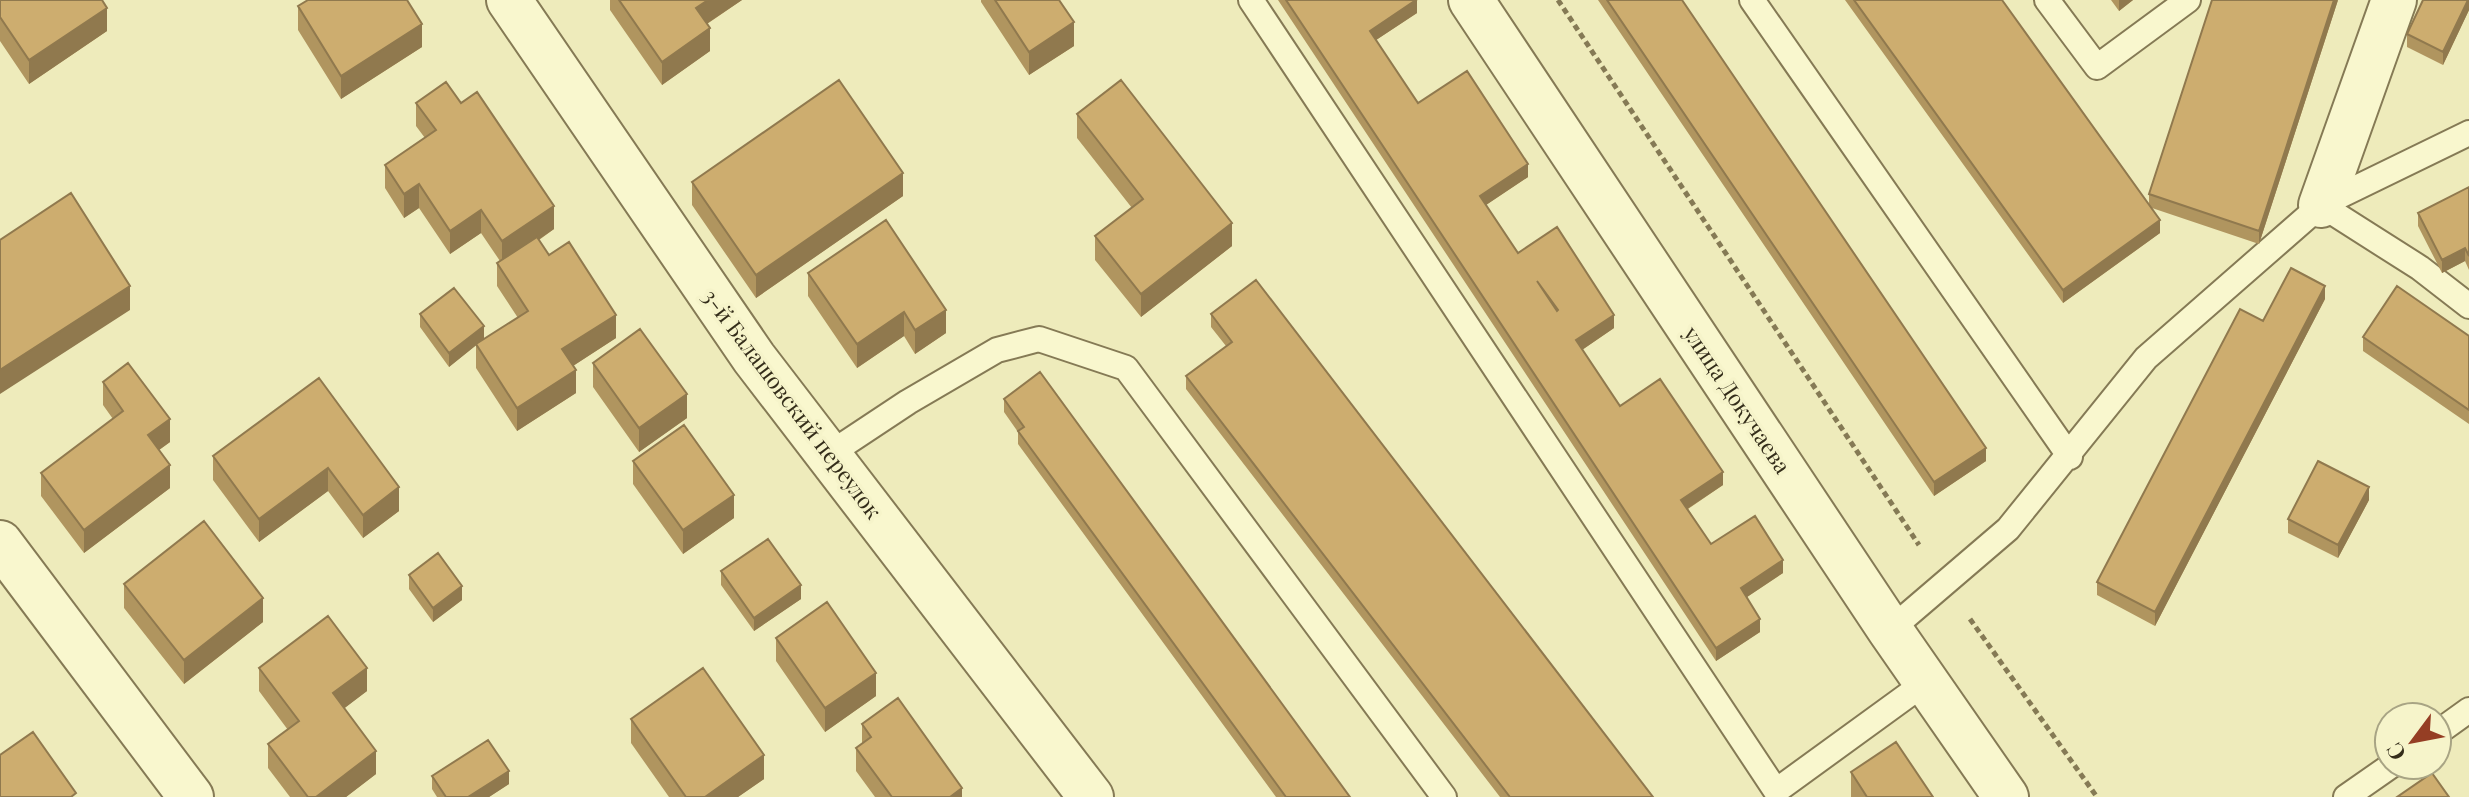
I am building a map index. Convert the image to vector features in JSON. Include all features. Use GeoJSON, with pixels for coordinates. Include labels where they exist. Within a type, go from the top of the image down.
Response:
{"type":"FeatureCollection","features":[{"type":"Feature","properties":{"kind":"street","name":"3-й Балашовский переулок"},"geometry":{"type":"LineString","coordinates":[[509,0],[754,358],[1091,797]]}},
{"type":"Feature","properties":{"kind":"street","name":"улица Докучаева"},"geometry":{"type":"LineString","coordinates":[[1471,0],[1890,630],[2006,797]]}},
{"type":"Feature","properties":{"kind":"street"},"geometry":{"type":"LineString","coordinates":[[2321,205],[2394,0]]}},
{"type":"Feature","properties":{"kind":"street"},"geometry":{"type":"LineString","coordinates":[[0,543],[191,797]]}},
{"type":"Feature","properties":{"kind":"lane"},"geometry":{"type":"LineString","coordinates":[[1251,0],[1776,791],[1926,682]]}},
{"type":"Feature","properties":{"kind":"lane"},"geometry":{"type":"LineString","coordinates":[[1752,0],[2070,457]]}},
{"type":"Feature","properties":{"kind":"lane"},"geometry":{"type":"LineString","coordinates":[[2047,0],[2097,67],[2188,0]]}},
{"type":"Feature","properties":{"kind":"lane"},"geometry":{"type":"LineString","coordinates":[[1890,630],[2008,529],[2070,457],[2146,358],[2321,205],[2469,133]]}},
{"type":"Feature","properties":{"kind":"lane"},"geometry":{"type":"LineString","coordinates":[[2321,205],[2420,268],[2469,306]]}},
{"type":"Feature","properties":{"kind":"lane"},"geometry":{"type":"LineString","coordinates":[[828,455],[908,402],[997,350],[1039,339],[1126,368],[1444,797]]}},
{"type":"Feature","properties":{"kind":"lane"},"geometry":{"type":"LineString","coordinates":[[2346,797],[2373,778]]}},
{"type":"Feature","properties":{"kind":"path"},"geometry":{"type":"LineString","coordinates":[[1558,0],[1946,585],[2097,797]]}},
{"type":"Feature","properties":{"kind":"building"},"geometry":{"type":"Polygon","coordinates":[[[0,0],[102,0],[107,8],[29,60],[0,17],[0,0]]]}},
{"type":"Feature","properties":{"kind":"building"},"geometry":{"type":"Polygon","coordinates":[[[308,0],[407,0],[422,24],[341,76],[298,6],[308,0]]]}},
{"type":"Feature","properties":{"kind":"building"},"geometry":{"type":"Polygon","coordinates":[[[619,0],[708,0],[696,8],[710,28],[662,62],[619,0]]]}},
{"type":"Feature","properties":{"kind":"building"},"geometry":{"type":"Polygon","coordinates":[[[995,0],[1059,0],[1074,22],[1029,52],[995,0]]]}},
{"type":"Feature","properties":{"kind":"building"},"geometry":{"type":"Polygon","coordinates":[[[1286,0],[1416,0],[1370,31],[1418,103],[1467,71],[1528,164],[1480,196],[1518,253],[1557,227],[1614,315],[1576,340],[1620,406],[1660,379],[1723,472],[1681,500],[1711,544],[1755,516],[1783,560],[1741,588],[1760,619],[1716,648],[1286,0]]]}},
{"type":"Feature","properties":{"kind":"building"},"geometry":{"type":"Polygon","coordinates":[[[1607,0],[1682,0],[1986,448],[1934,482],[1607,0]]]}},
{"type":"Feature","properties":{"kind":"building"},"geometry":{"type":"Polygon","coordinates":[[[1854,0],[2002,0],[2160,220],[2063,290],[1854,0]]]}},
{"type":"Feature","properties":{"kind":"building"},"geometry":{"type":"Polygon","coordinates":[[[2212,0],[2334,0],[2259,231],[2149,194],[2212,0]]]}},
{"type":"Feature","properties":{"kind":"building"},"geometry":{"type":"Polygon","coordinates":[[[2423,0],[2468,0],[2443,52],[2407,34],[2423,0]]]}},
{"type":"Feature","properties":{"kind":"building"},"geometry":{"type":"Polygon","coordinates":[[[839,80],[903,173],[756,275],[692,182],[839,80]]]}},
{"type":"Feature","properties":{"kind":"building"},"geometry":{"type":"Polygon","coordinates":[[[1121,80],[1232,223],[1141,294],[1095,236],[1143,199],[1077,114],[1121,80]]]}},
{"type":"Feature","properties":{"kind":"building"},"geometry":{"type":"Polygon","coordinates":[[[446,82],[461,103],[477,92],[554,206],[502,241],[481,210],[450,231],[419,184],[404,194],[385,165],[436,130],[416,103],[446,82]]]}},
{"type":"Feature","properties":{"kind":"building"},"geometry":{"type":"Polygon","coordinates":[[[2469,187],[2469,256],[2465,248],[2442,260],[2418,213],[2469,187]]]}},
{"type":"Feature","properties":{"kind":"building"},"geometry":{"type":"Polygon","coordinates":[[[71,193],[130,286],[0,370],[0,240],[71,193]]]}},
{"type":"Feature","properties":{"kind":"building"},"geometry":{"type":"Polygon","coordinates":[[[886,220],[946,310],[915,330],[904,312],[857,344],[808,273],[886,220]]]}},
{"type":"Feature","properties":{"kind":"building"},"geometry":{"type":"Polygon","coordinates":[[[537,237],[549,255],[569,242],[616,315],[562,349],[576,370],[517,408],[476,344],[528,311],[497,263],[537,237]]]}},
{"type":"Feature","properties":{"kind":"building"},"geometry":{"type":"Polygon","coordinates":[[[2291,268],[2325,286],[2155,612],[2097,582],[2240,309],[2263,321],[2291,268]]]}},
{"type":"Feature","properties":{"kind":"building"},"geometry":{"type":"Polygon","coordinates":[[[1256,280],[1653,797],[1510,797],[1186,376],[1232,342],[1211,314],[1256,280]]]}},
{"type":"Feature","properties":{"kind":"building"},"geometry":{"type":"Polygon","coordinates":[[[2397,286],[2469,336],[2469,410],[2363,337],[2397,286]]]}},
{"type":"Feature","properties":{"kind":"building"},"geometry":{"type":"Polygon","coordinates":[[[454,288],[484,326],[449,353],[420,314],[454,288]]]}},
{"type":"Feature","properties":{"kind":"building"},"geometry":{"type":"Polygon","coordinates":[[[640,329],[687,394],[639,428],[593,363],[640,329]]]}},
{"type":"Feature","properties":{"kind":"building"},"geometry":{"type":"Polygon","coordinates":[[[128,363],[170,419],[148,435],[170,465],[84,530],[41,473],[123,411],[103,382],[128,363]]]}},
{"type":"Feature","properties":{"kind":"building"},"geometry":{"type":"Polygon","coordinates":[[[1040,372],[1350,797],[1286,797],[1018,431],[1024,427],[1004,399],[1040,372]]]}},
{"type":"Feature","properties":{"kind":"building"},"geometry":{"type":"Polygon","coordinates":[[[319,378],[399,487],[363,515],[328,468],[259,519],[213,456],[319,378]]]}},
{"type":"Feature","properties":{"kind":"building"},"geometry":{"type":"Polygon","coordinates":[[[684,425],[734,495],[683,530],[633,461],[684,425]]]}},
{"type":"Feature","properties":{"kind":"building"},"geometry":{"type":"Polygon","coordinates":[[[2318,461],[2369,487],[2338,545],[2288,519],[2318,461]]]}},
{"type":"Feature","properties":{"kind":"building"},"geometry":{"type":"Polygon","coordinates":[[[204,521],[263,598],[184,660],[124,584],[204,521]]]}},
{"type":"Feature","properties":{"kind":"building"},"geometry":{"type":"Polygon","coordinates":[[[768,539],[801,585],[754,618],[721,571],[768,539]]]}},
{"type":"Feature","properties":{"kind":"building"},"geometry":{"type":"Polygon","coordinates":[[[438,553],[462,586],[433,608],[409,575],[438,553]]]}},
{"type":"Feature","properties":{"kind":"building"},"geometry":{"type":"Polygon","coordinates":[[[827,602],[876,673],[825,708],[776,638],[827,602]]]}},
{"type":"Feature","properties":{"kind":"building"},"geometry":{"type":"Polygon","coordinates":[[[328,616],[367,668],[333,693],[376,751],[316,797],[308,797],[268,744],[299,721],[259,668],[328,616]]]}},
{"type":"Feature","properties":{"kind":"building"},"geometry":{"type":"Polygon","coordinates":[[[703,668],[764,755],[705,797],[686,797],[631,719],[703,668]]]}},
{"type":"Feature","properties":{"kind":"building"},"geometry":{"type":"Polygon","coordinates":[[[898,698],[962,788],[950,797],[892,797],[856,748],[871,737],[862,724],[898,698]]]}},
{"type":"Feature","properties":{"kind":"building"},"geometry":{"type":"Polygon","coordinates":[[[33,732],[76,793],[71,797],[0,797],[0,755],[33,732]]]}},
{"type":"Feature","properties":{"kind":"building"},"geometry":{"type":"Polygon","coordinates":[[[488,740],[509,771],[468,797],[446,797],[432,776],[488,740]]]}},
{"type":"Feature","properties":{"kind":"building"},"geometry":{"type":"Polygon","coordinates":[[[1896,742],[1933,797],[1867,797],[1851,772],[1896,742]]]}},
{"type":"Feature","properties":{"kind":"building"},"geometry":{"type":"Polygon","coordinates":[[[2420,781],[2438,781],[2449,797],[2397,797],[2420,781]]]}}]}
